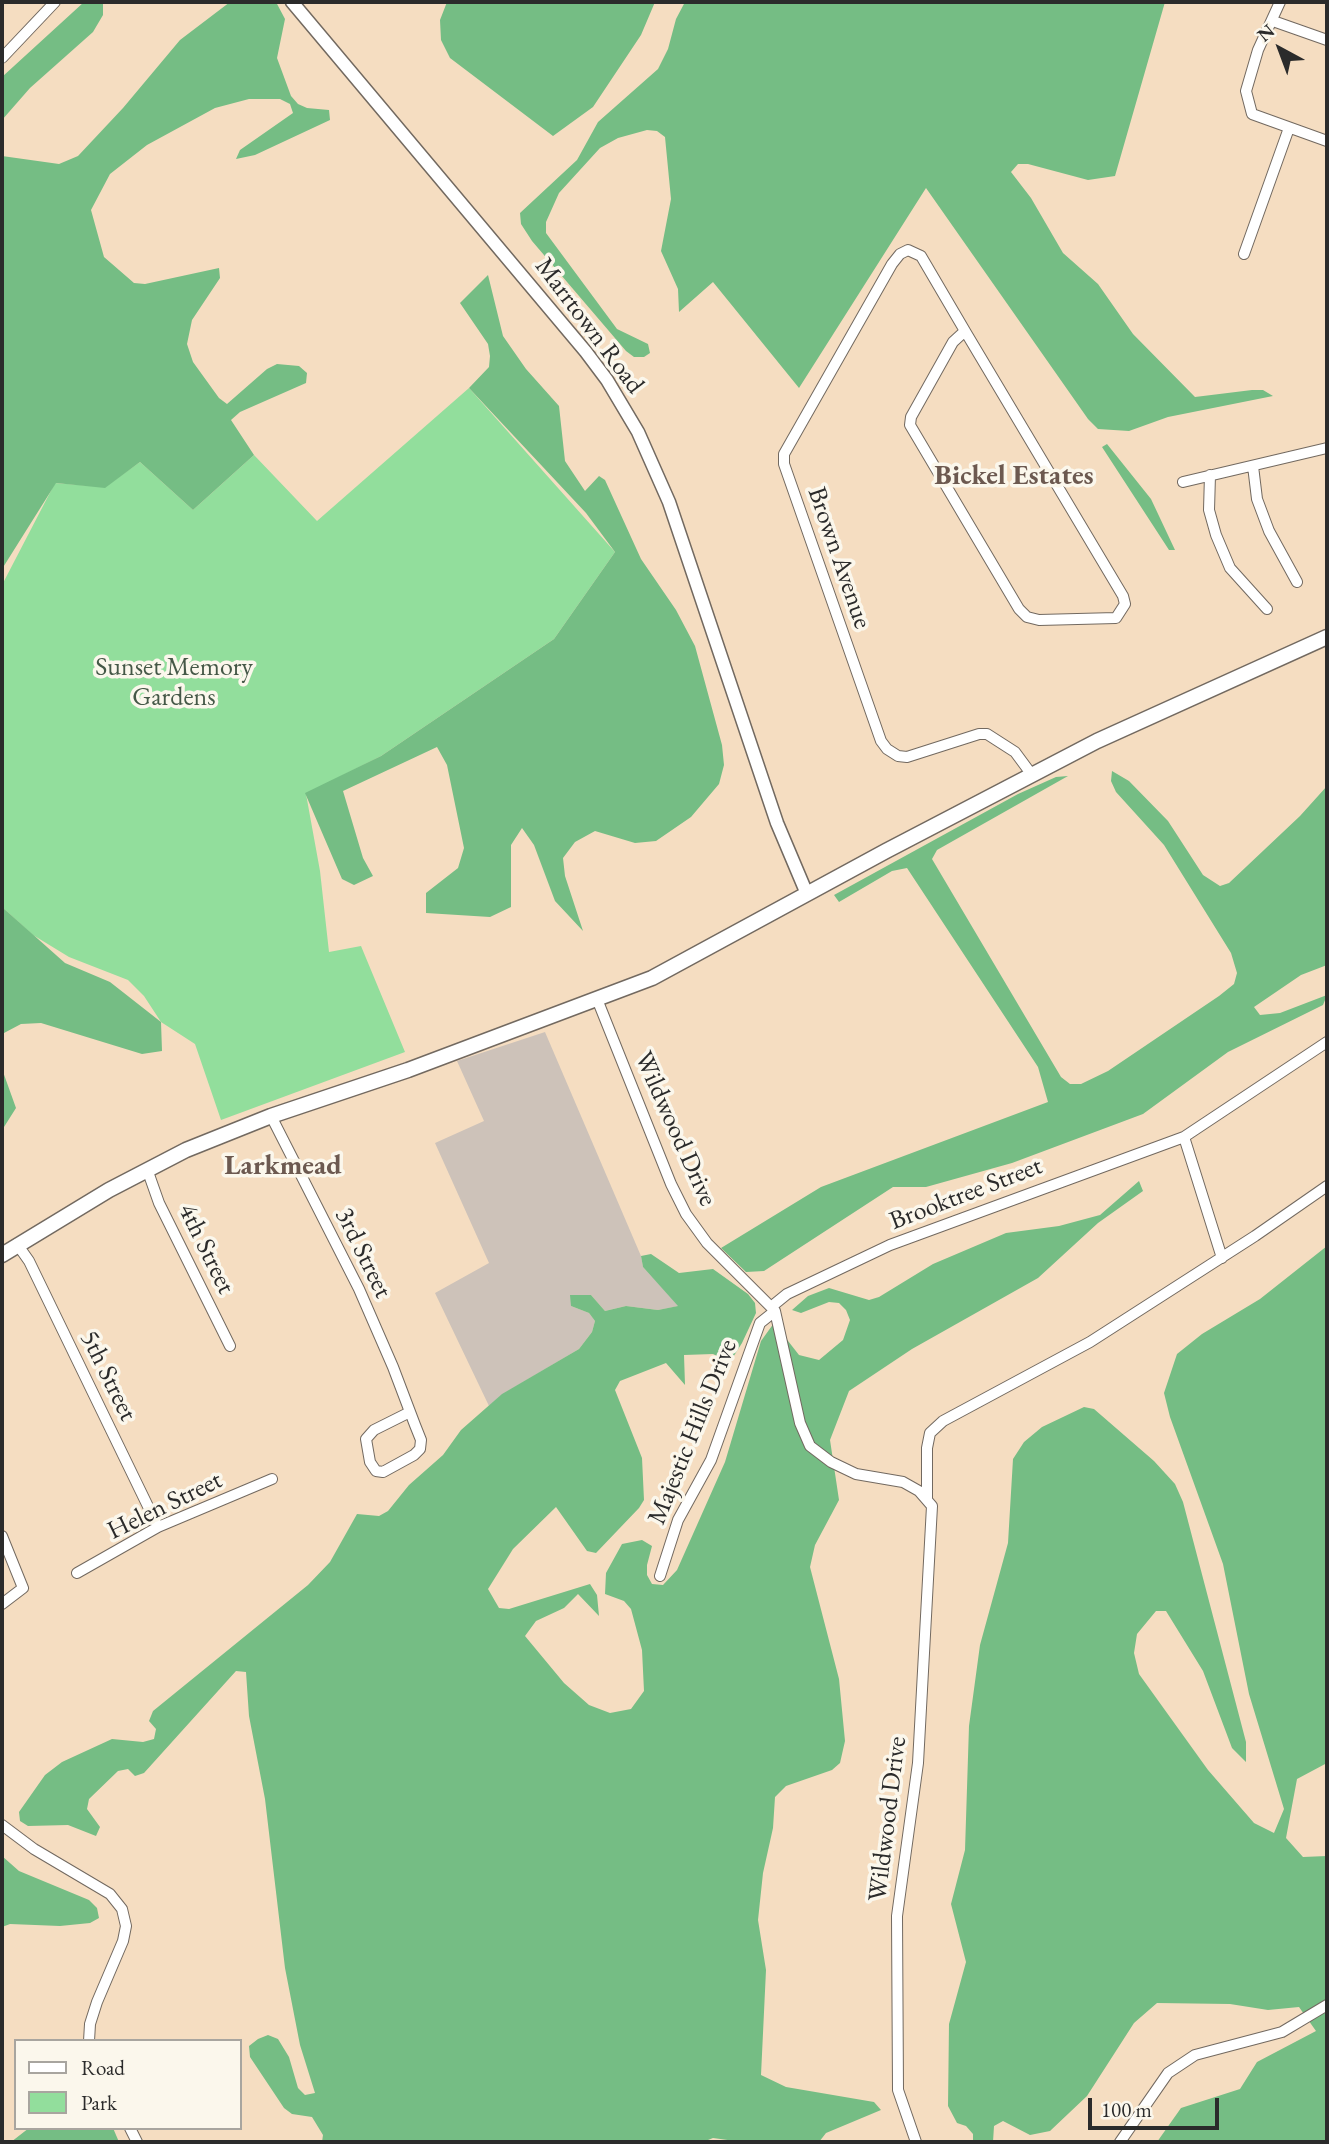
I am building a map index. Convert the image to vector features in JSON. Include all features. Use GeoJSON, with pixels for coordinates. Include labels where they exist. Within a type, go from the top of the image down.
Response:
{"type":"FeatureCollection","features":[{"type":"Feature","properties":{"kind":"main road"},"geometry":{"type":"LineString","coordinates":[[2,1255],[147,1169],[186,1150],[271,1116],[408,1070],[652,978],[1097,741],[1327,637]]}},
{"type":"Feature","properties":{"kind":"street"},"geometry":{"type":"LineString","coordinates":[[2,58],[55,2]]}},
{"type":"Feature","properties":{"kind":"street","name":"Marrtown Road"},"geometry":{"type":"LineString","coordinates":[[292,2],[564,325],[607,380],[627,412],[669,502],[777,823],[807,894]]}},
{"type":"Feature","properties":{"kind":"street"},"geometry":{"type":"LineString","coordinates":[[1280,2],[1258,50],[1246,91],[1252,114],[1327,141]]}},
{"type":"Feature","properties":{"kind":"street"},"geometry":{"type":"LineString","coordinates":[[1273,21],[1327,40]]}},
{"type":"Feature","properties":{"kind":"street"},"geometry":{"type":"LineString","coordinates":[[1244,254],[1289,128]]}},
{"type":"Feature","properties":{"kind":"street","name":"Brown Avenue"},"geometry":{"type":"LineString","coordinates":[[965,331],[921,256],[908,250],[900,254],[784,454],[784,464],[872,716],[887,749],[898,756],[907,757],[979,734],[987,734],[1015,752],[1032,775]]}},
{"type":"Feature","properties":{"kind":"street"},"geometry":{"type":"LineString","coordinates":[[965,331],[1123,596],[1125,604],[1116,618],[1039,620],[1027,617],[1018,609],[910,425],[911,417],[953,342],[965,331]]}},
{"type":"Feature","properties":{"kind":"street"},"geometry":{"type":"LineString","coordinates":[[1183,482],[1327,448]]}},
{"type":"Feature","properties":{"kind":"street"},"geometry":{"type":"LineString","coordinates":[[1253,466],[1257,499],[1269,531],[1297,582]]}},
{"type":"Feature","properties":{"kind":"street"},"geometry":{"type":"LineString","coordinates":[[1210,475],[1209,510],[1230,568],[1268,609]]}},
{"type":"Feature","properties":{"kind":"street","name":"Wildwood Drive"},"geometry":{"type":"LineString","coordinates":[[597,999],[671,1184],[686,1214],[707,1243],[773,1309]]}},
{"type":"Feature","properties":{"kind":"street"},"geometry":{"type":"LineString","coordinates":[[1222,1258],[1184,1137],[1327,1042]]}},
{"type":"Feature","properties":{"kind":"street","name":"3rd Street"},"geometry":{"type":"LineString","coordinates":[[271,1116],[359,1289],[410,1412],[421,1440],[420,1449],[414,1455],[383,1472],[376,1471],[370,1462],[366,1439],[374,1430],[410,1412]]}},
{"type":"Feature","properties":{"kind":"street","name":"Brooktree Street"},"geometry":{"type":"LineString","coordinates":[[773,1309],[787,1294],[890,1245],[1184,1137]]}},
{"type":"Feature","properties":{"kind":"street","name":"4th Street"},"geometry":{"type":"LineString","coordinates":[[147,1169],[159,1203],[230,1346]]}},
{"type":"Feature","properties":{"kind":"street","name":"Wildwood Drive"},"geometry":{"type":"LineString","coordinates":[[914,2141],[898,2090],[897,1916],[918,1763],[932,1506],[927,1500],[927,1448],[930,1433],[943,1421],[1090,1342],[1222,1258],[1327,1186]]}},
{"type":"Feature","properties":{"kind":"street","name":"5th Street"},"geometry":{"type":"LineString","coordinates":[[17,1244],[29,1261],[158,1527]]}},
{"type":"Feature","properties":{"kind":"street"},"geometry":{"type":"LineString","coordinates":[[773,1309],[800,1423],[810,1446],[831,1462],[856,1474],[903,1482],[919,1491],[927,1500]]}},
{"type":"Feature","properties":{"kind":"street","name":"Majestic Hills Drive"},"geometry":{"type":"LineString","coordinates":[[660,1576],[678,1520],[711,1460],[760,1323],[773,1309]]}},
{"type":"Feature","properties":{"kind":"street","name":"Helen Street"},"geometry":{"type":"LineString","coordinates":[[77,1573],[158,1527],[272,1479]]}},
{"type":"Feature","properties":{"kind":"street"},"geometry":{"type":"LineString","coordinates":[[2,1536],[23,1588],[2,1604]]}},
{"type":"Feature","properties":{"kind":"street"},"geometry":{"type":"LineString","coordinates":[[2,1825],[34,1849],[110,1894],[122,1909],[126,1926],[123,1941],[97,2002],[90,2024],[89,2039]]}},
{"type":"Feature","properties":{"kind":"street"},"geometry":{"type":"LineString","coordinates":[[1120,2142],[1168,2073],[1195,2055],[1282,2032],[1327,2005]]}},
{"type":"Feature","properties":{"kind":"shaded area"},"geometry":{"type":"Polygon","coordinates":[[[545,1032],[641,1256],[643,1267],[679,1306],[658,1310],[626,1306],[605,1311],[591,1295],[571,1306],[589,1313],[595,1321],[592,1332],[579,1349],[503,1394],[489,1406],[435,1293],[489,1263],[435,1143],[484,1121],[457,1061],[545,1032]]]}},
{"type":"Feature","properties":{"kind":"green space"},"geometry":{"type":"Polygon","coordinates":[[[84,2],[103,2],[103,15],[93,32],[30,88],[2,120],[2,77],[84,2]]]}},
{"type":"Feature","properties":{"kind":"green space"},"geometry":{"type":"Polygon","coordinates":[[[230,2],[276,2],[285,19],[277,58],[291,96],[298,104],[307,108],[329,110],[330,120],[255,155],[236,159],[240,150],[293,113],[290,104],[280,99],[249,99],[215,108],[147,145],[110,174],[91,210],[104,257],[134,283],[145,284],[219,268],[220,278],[192,320],[187,344],[193,362],[219,398],[227,404],[267,369],[277,364],[299,366],[307,373],[306,383],[240,412],[231,420],[254,455],[193,510],[140,462],[105,488],[56,483],[2,569],[2,156],[59,164],[78,156],[180,40],[230,2]]]}},
{"type":"Feature","properties":{"kind":"green space"},"geometry":{"type":"Polygon","coordinates":[[[447,2],[655,2],[641,35],[593,107],[553,136],[450,58],[441,40],[440,20],[447,2]]]}},
{"type":"Feature","properties":{"kind":"green space"},"geometry":{"type":"Polygon","coordinates":[[[685,2],[1165,2],[1115,176],[1088,180],[1028,164],[1018,164],[1011,172],[1031,198],[1063,253],[1098,284],[1133,334],[1195,397],[1252,390],[1263,390],[1273,396],[1168,417],[1129,431],[1098,429],[1088,419],[926,188],[799,388],[713,282],[679,312],[678,289],[661,251],[671,199],[665,137],[657,131],[647,130],[618,138],[600,148],[559,193],[546,222],[546,233],[617,329],[648,344],[650,353],[644,357],[634,357],[532,241],[521,224],[520,213],[577,160],[598,122],[658,69],[685,2]]]}},
{"type":"Feature","properties":{"kind":"green space"},"geometry":{"type":"Polygon","coordinates":[[[488,275],[503,336],[526,369],[559,406],[565,461],[585,491],[599,476],[605,480],[641,559],[676,610],[695,646],[722,745],[724,765],[719,784],[691,817],[656,841],[635,843],[595,831],[575,842],[563,858],[565,876],[583,931],[555,901],[534,845],[522,828],[511,845],[511,907],[490,917],[426,913],[426,893],[458,868],[464,848],[447,765],[437,747],[343,791],[363,858],[373,876],[354,885],[342,879],[305,793],[381,756],[554,639],[615,552],[586,513],[469,388],[489,367],[490,356],[488,344],[460,303],[488,275]]]}},
{"type":"Feature","properties":{"kind":"green space","name":"Sunset Memory Gardens"},"geometry":{"type":"Polygon","coordinates":[[[469,388],[615,552],[554,639],[381,756],[306,794],[320,871],[329,952],[361,946],[405,1052],[221,1120],[195,1044],[161,1022],[144,996],[128,980],[69,957],[33,935],[2,907],[2,585],[55,483],[105,487],[140,462],[193,510],[254,455],[317,521],[469,388]]]}},
{"type":"Feature","properties":{"kind":"green space"},"geometry":{"type":"Polygon","coordinates":[[[1107,444],[1151,499],[1175,550],[1169,550],[1102,447],[1107,444]]]}},
{"type":"Feature","properties":{"kind":"green space"},"geometry":{"type":"Polygon","coordinates":[[[1112,771],[1129,781],[1168,821],[1203,875],[1220,886],[1229,883],[1300,816],[1327,786],[1327,965],[1301,975],[1254,1007],[1260,1015],[1280,1013],[1327,995],[1323,1005],[1228,1052],[1143,1114],[1012,1163],[926,1187],[893,1187],[764,1271],[746,1272],[721,1248],[821,1187],[1048,1102],[1038,1067],[907,868],[892,871],[839,902],[834,895],[1018,794],[1056,777],[1068,776],[937,850],[932,859],[1061,1077],[1070,1084],[1081,1084],[1108,1071],[1234,984],[1237,973],[1231,953],[1164,845],[1116,792],[1111,781],[1112,771]]]}},
{"type":"Feature","properties":{"kind":"green space"},"geometry":{"type":"Polygon","coordinates":[[[2,907],[65,963],[110,982],[161,1022],[162,1051],[142,1054],[41,1023],[21,1024],[4,1033],[2,1037],[2,907]]]}},
{"type":"Feature","properties":{"kind":"green space"},"geometry":{"type":"Polygon","coordinates":[[[2,1069],[16,1108],[4,1127],[2,1124],[2,1069]]]}},
{"type":"Feature","properties":{"kind":"green space"},"geometry":{"type":"Polygon","coordinates":[[[1139,1181],[1143,1191],[1098,1223],[1038,1278],[912,1349],[849,1391],[830,1440],[839,1500],[815,1545],[810,1567],[839,1679],[845,1741],[840,1763],[832,1770],[786,1786],[775,1797],[773,1828],[763,1873],[758,1920],[766,1970],[761,2075],[786,2087],[874,2102],[881,2110],[826,2133],[819,2142],[742,2142],[713,2138],[703,2142],[322,2142],[323,2135],[312,2117],[292,2114],[284,2108],[250,2057],[249,2046],[258,2039],[268,2035],[278,2039],[289,2057],[298,2088],[305,2095],[315,2093],[300,2045],[285,1968],[265,1799],[249,1716],[246,1672],[236,1671],[144,1773],[135,1776],[128,1769],[118,1771],[89,1799],[87,1809],[100,1827],[96,1836],[68,1825],[28,1826],[20,1821],[19,1812],[45,1775],[62,1762],[112,1739],[143,1742],[154,1739],[156,1729],[149,1721],[153,1711],[308,1585],[330,1562],[357,1514],[379,1516],[388,1511],[409,1485],[443,1455],[461,1430],[502,1394],[579,1349],[592,1332],[595,1321],[589,1313],[571,1306],[570,1295],[591,1295],[605,1311],[626,1306],[658,1310],[678,1306],[643,1267],[641,1256],[651,1254],[679,1273],[713,1269],[748,1294],[755,1303],[756,1313],[742,1343],[730,1362],[713,1354],[684,1355],[685,1385],[666,1363],[620,1381],[615,1390],[642,1458],[644,1500],[639,1508],[596,1553],[587,1551],[556,1507],[513,1549],[488,1589],[499,1608],[509,1609],[590,1584],[597,1595],[599,1616],[578,1594],[564,1608],[536,1621],[525,1636],[564,1683],[589,1705],[610,1713],[631,1709],[644,1691],[642,1650],[631,1609],[624,1601],[605,1594],[606,1573],[622,1544],[642,1540],[652,1546],[647,1575],[652,1584],[663,1585],[677,1570],[725,1462],[761,1341],[774,1323],[799,1355],[819,1360],[843,1340],[850,1320],[839,1303],[829,1302],[801,1313],[792,1310],[808,1296],[829,1288],[869,1300],[879,1297],[933,1264],[1006,1233],[1059,1226],[1100,1215],[1139,1181]]]}},
{"type":"Feature","properties":{"kind":"green space"},"geometry":{"type":"Polygon","coordinates":[[[1327,1246],[1327,1763],[1297,1779],[1286,1838],[1303,1857],[1327,1856],[1327,2142],[1157,2142],[1181,2108],[1240,2089],[1257,2062],[1316,2031],[1299,2007],[1268,2010],[1230,2004],[1157,2003],[1134,2023],[1087,2096],[1050,2131],[1030,2135],[1003,2121],[994,2126],[993,2142],[973,2142],[973,2134],[966,2126],[957,2123],[948,2106],[949,2024],[966,1962],[951,1904],[965,1850],[969,1726],[980,1645],[1008,1543],[1013,1459],[1024,1442],[1042,1427],[1084,1407],[1094,1409],[1154,1461],[1175,1484],[1183,1502],[1246,1742],[1246,1762],[1232,1748],[1203,1671],[1166,1611],[1156,1611],[1137,1634],[1134,1653],[1139,1674],[1208,1770],[1254,1823],[1274,1833],[1284,1809],[1249,1694],[1223,1564],[1170,1417],[1164,1393],[1177,1354],[1202,1334],[1260,1299],[1327,1246]]]}},
{"type":"Feature","properties":{"kind":"green space"},"geometry":{"type":"Polygon","coordinates":[[[2,1856],[19,1871],[89,1900],[97,1908],[99,1918],[90,1923],[60,1926],[10,1924],[2,1927],[2,1856]]]}},
{"type":"Feature","properties":{"kind":"green space"},"geometry":{"type":"Polygon","coordinates":[[[26,2130],[114,2130],[119,2142],[11,2142],[26,2130]]]}},
{"type":"Feature","properties":{"kind":"district","name":"Bickel Estates"},"geometry":{"type":"Point","coordinates":[1014,476]}},
{"type":"Feature","properties":{"kind":"district","name":"Larkmead"},"geometry":{"type":"Point","coordinates":[283,1166]}}]}
